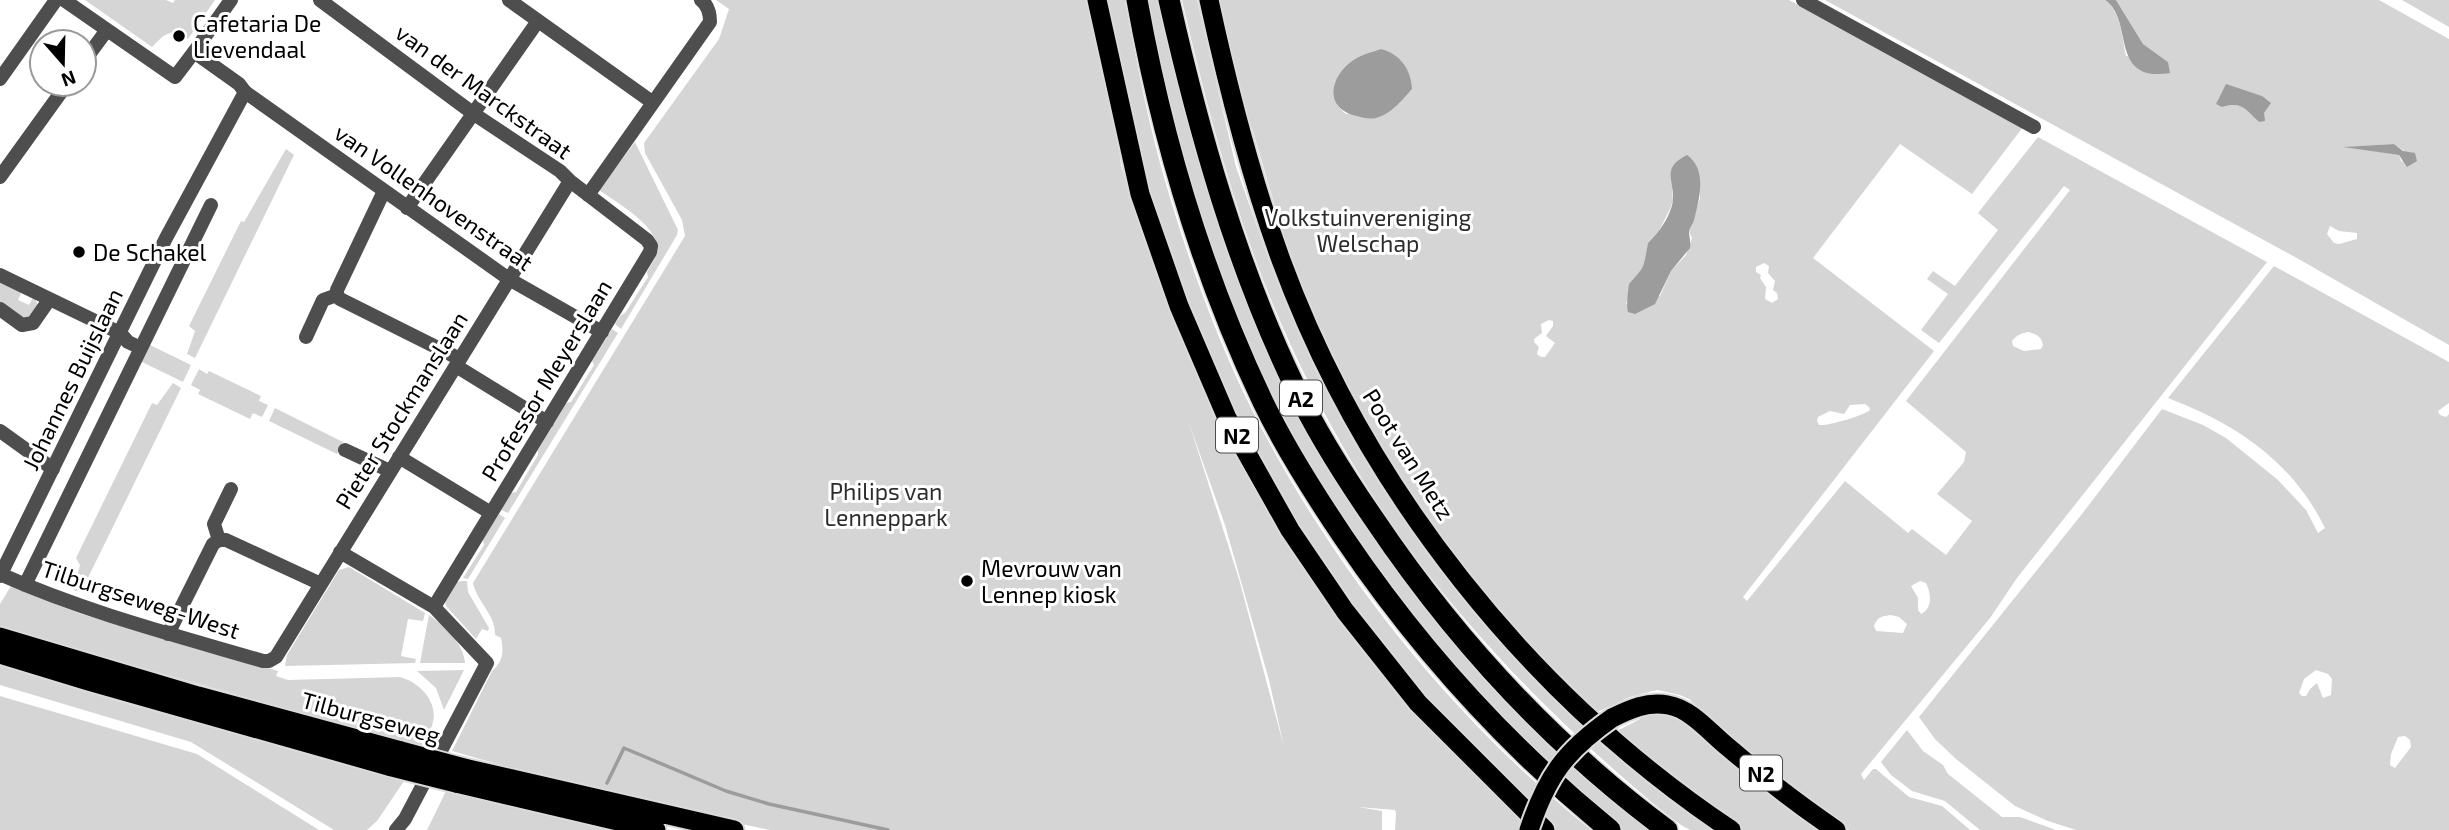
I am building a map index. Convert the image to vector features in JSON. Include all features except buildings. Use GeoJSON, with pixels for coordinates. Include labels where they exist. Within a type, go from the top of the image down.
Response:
{"type":"FeatureCollection","features":[{"type":"Feature","properties":{"kind":"highway","name":"N2"},"geometry":{"type":"LineString","coordinates":[[1097,0],[1140,194],[1179,306],[1227,418],[1290,530],[1345,611],[1418,703],[1545,830]]}},
{"type":"Feature","properties":{"kind":"highway","name":"A2"},"geometry":{"type":"LineString","coordinates":[[1137,0],[1160,111],[1180,188],[1197,239],[1215,291],[1264,404],[1296,463],[1378,588],[1450,678],[1534,765],[1610,830]]}},
{"type":"Feature","properties":{"kind":"highway","name":"A2"},"geometry":{"type":"LineString","coordinates":[[1169,0],[1202,138],[1247,277],[1295,388],[1334,457],[1405,566],[1476,655],[1593,771],[1667,830]]}},
{"type":"Feature","properties":{"kind":"highway","name":"Poot van Metz"},"geometry":{"type":"LineString","coordinates":[[1209,0],[1250,168],[1282,263],[1329,370],[1387,474],[1469,588],[1544,672],[1629,754],[1731,830]]}},
{"type":"Feature","properties":{"kind":"highway","name":"Tilburgseweg"},"geometry":{"type":"LineString","coordinates":[[0,636],[397,759]]}},
{"type":"Feature","properties":{"kind":"highway","name":"Tilburgseweg"},"geometry":{"type":"LineString","coordinates":[[0,654],[164,703],[397,759],[656,830]]}},
{"type":"Feature","properties":{"kind":"highway","name":"N2"},"geometry":{"type":"LineString","coordinates":[[1529,830],[1544,788],[1558,766],[1589,734],[1612,718],[1634,708],[1654,704],[1671,705],[1688,713],[1750,765],[1836,830]]}},
{"type":"Feature","properties":{"kind":"highway","name":"Tilburgseweg"},"geometry":{"type":"LineString","coordinates":[[460,776],[734,830]]}},
{"type":"Feature","properties":{"kind":"street"},"geometry":{"type":"LineString","coordinates":[[0,79],[56,0]]}},
{"type":"Feature","properties":{"kind":"street"},"geometry":{"type":"LineString","coordinates":[[64,0],[176,77],[231,0]]}},
{"type":"Feature","properties":{"kind":"street","name":"van der Marckstraat"},"geometry":{"type":"LineString","coordinates":[[320,0],[474,114],[560,170],[588,195]]}},
{"type":"Feature","properties":{"kind":"street"},"geometry":{"type":"LineString","coordinates":[[509,0],[652,102]]}},
{"type":"Feature","properties":{"kind":"street"},"geometry":{"type":"LineString","coordinates":[[588,195],[710,22],[710,13],[701,0]]}},
{"type":"Feature","properties":{"kind":"street"},"geometry":{"type":"LineString","coordinates":[[1803,0],[2034,127]]}},
{"type":"Feature","properties":{"kind":"street"},"geometry":{"type":"LineString","coordinates":[[407,208],[538,22]]}},
{"type":"Feature","properties":{"kind":"street"},"geometry":{"type":"LineString","coordinates":[[98,42],[107,30]]}},
{"type":"Feature","properties":{"kind":"street","name":"van Vollenhovenstraat"},"geometry":{"type":"LineString","coordinates":[[194,52],[239,84],[245,92],[509,279],[602,332]]}},
{"type":"Feature","properties":{"kind":"street","name":"Johannes Buijslaan"},"geometry":{"type":"LineString","coordinates":[[0,575],[166,238],[245,92]]}},
{"type":"Feature","properties":{"kind":"street"},"geometry":{"type":"LineString","coordinates":[[0,177],[58,98]]}},
{"type":"Feature","properties":{"kind":"street","name":"Pieter Stockmanslaan"},"geometry":{"type":"LineString","coordinates":[[270,661],[276,657],[570,181]]}},
{"type":"Feature","properties":{"kind":"street"},"geometry":{"type":"LineString","coordinates":[[384,191],[337,295],[458,362],[547,422]]}},
{"type":"Feature","properties":{"kind":"street","name":"Professor Meyerslaan"},"geometry":{"type":"LineString","coordinates":[[434,607],[650,253],[651,246],[647,240],[588,195]]}},
{"type":"Feature","properties":{"kind":"street"},"geometry":{"type":"LineString","coordinates":[[25,585],[211,205]]}},
{"type":"Feature","properties":{"kind":"street"},"geometry":{"type":"LineString","coordinates":[[0,275],[120,333],[128,342],[141,348]]}},
{"type":"Feature","properties":{"kind":"street"},"geometry":{"type":"LineString","coordinates":[[306,337],[324,300],[337,295]]}},
{"type":"Feature","properties":{"kind":"street"},"geometry":{"type":"LineString","coordinates":[[0,309],[22,325],[33,323],[49,300]]}},
{"type":"Feature","properties":{"kind":"street"},"geometry":{"type":"LineString","coordinates":[[0,431],[53,469]]}},
{"type":"Feature","properties":{"kind":"street"},"geometry":{"type":"LineString","coordinates":[[345,450],[390,471]]}},
{"type":"Feature","properties":{"kind":"street"},"geometry":{"type":"LineString","coordinates":[[399,457],[491,513]]}},
{"type":"Feature","properties":{"kind":"street"},"geometry":{"type":"LineString","coordinates":[[219,540],[214,524],[231,489]]}},
{"type":"Feature","properties":{"kind":"street"},"geometry":{"type":"LineString","coordinates":[[169,634],[213,544],[219,540],[226,540],[321,584]]}},
{"type":"Feature","properties":{"kind":"street"},"geometry":{"type":"LineString","coordinates":[[340,552],[434,607],[487,663],[405,819],[396,830]]}},
{"type":"Feature","properties":{"kind":"street","name":"Tilburgseweg-West"},"geometry":{"type":"LineString","coordinates":[[0,575],[78,607],[270,661]]}},
{"type":"Feature","properties":{"kind":"green space"},"geometry":{"type":"Polygon","coordinates":[[[85,0],[166,0],[173,3],[175,0],[215,0],[188,39],[175,31],[163,36],[152,47],[85,0]]]}},
{"type":"Feature","properties":{"kind":"green space","name":"Philips van Lenneppark"},"geometry":{"type":"Polygon","coordinates":[[[716,0],[1089,0],[1115,121],[1121,165],[1147,249],[1285,533],[1537,830],[1395,830],[1395,810],[1358,807],[1382,811],[1382,830],[770,830],[605,795],[452,751],[502,652],[501,638],[495,635],[493,621],[473,583],[685,236],[682,220],[645,153],[644,143],[719,39],[729,9],[716,0]],[[1189,423],[1239,579],[1284,747],[1269,680],[1225,525],[1189,423]]]}},
{"type":"Feature","properties":{"kind":"green space"},"geometry":{"type":"Polygon","coordinates":[[[1104,0],[1125,0],[1155,144],[1185,246],[1227,356],[1283,467],[1357,582],[1443,690],[1490,740],[1591,830],[1555,830],[1517,794],[1425,698],[1351,607],[1296,527],[1233,416],[1185,302],[1148,197],[1104,0]]]}},
{"type":"Feature","properties":{"kind":"green space"},"geometry":{"type":"Polygon","coordinates":[[[1146,0],[1161,0],[1186,103],[1347,497],[1398,572],[1469,661],[1547,740],[1654,830],[1623,830],[1570,787],[1456,673],[1384,583],[1332,507],[1271,399],[1222,287],[1187,186],[1146,0]]]}},
{"type":"Feature","properties":{"kind":"green space"},"geometry":{"type":"Polygon","coordinates":[[[1182,0],[1197,0],[1236,167],[1271,266],[1319,377],[1376,478],[1426,551],[1496,638],[1604,747],[1712,830],[1691,830],[1683,826],[1640,793],[1499,658],[1418,561],[1349,458],[1290,344],[1259,269],[1216,136],[1182,0]]]}},
{"type":"Feature","properties":{"kind":"green space","name":"Volkstuinvereniging Welschap"},"geometry":{"type":"Polygon","coordinates":[[[1218,0],[1789,0],[2023,127],[1972,194],[1900,144],[1813,258],[1934,351],[1743,597],[1747,601],[1845,481],[1908,533],[1912,529],[1946,555],[1972,521],[1937,494],[1964,462],[1966,452],[1906,401],[2070,190],[2064,186],[1939,343],[1921,330],[1948,294],[1927,279],[1933,271],[1955,286],[1998,230],[1978,213],[2038,137],[2267,262],[2017,578],[1990,618],[1861,774],[1864,780],[1876,769],[1909,797],[1942,806],[1970,830],[1849,830],[1748,752],[1689,699],[1657,690],[1630,697],[1595,713],[1508,624],[1439,540],[1392,468],[1337,373],[1284,252],[1278,217],[1252,128],[1238,95],[1218,0]],[[1381,49],[1364,54],[1348,64],[1335,85],[1336,100],[1346,114],[1393,109],[1412,89],[1405,69],[1394,55],[1381,49]],[[1692,159],[1672,191],[1673,200],[1657,235],[1648,243],[1645,263],[1641,272],[1633,279],[1626,304],[1660,296],[1671,271],[1686,255],[1692,238],[1689,231],[1700,198],[1700,181],[1692,159]],[[1764,263],[1756,267],[1756,272],[1761,275],[1766,287],[1765,299],[1772,303],[1778,299],[1773,290],[1775,281],[1768,273],[1769,266],[1764,263]],[[1553,321],[1541,324],[1542,333],[1534,342],[1539,347],[1537,354],[1545,357],[1555,343],[1546,336],[1553,326],[1553,321]],[[2024,333],[2012,341],[2013,346],[2024,351],[2041,349],[2043,345],[2038,336],[2024,333]],[[1865,404],[1850,405],[1844,414],[1830,411],[1818,417],[1817,421],[1819,425],[1830,424],[1870,410],[1865,404]],[[1920,581],[1911,586],[1918,598],[1918,610],[1921,614],[1928,608],[1930,596],[1926,583],[1920,581]],[[1885,616],[1875,623],[1876,631],[1903,633],[1907,624],[1899,617],[1885,616]]]}},
{"type":"Feature","properties":{"kind":"green space"},"geometry":{"type":"Polygon","coordinates":[[[1825,0],[2105,0],[2118,18],[2126,56],[2168,62],[2143,44],[2116,0],[2379,0],[2449,39],[2449,345],[2295,257],[1825,0]],[[2248,92],[2222,95],[2218,99],[2222,107],[2239,106],[2259,122],[2264,113],[2262,96],[2248,92]],[[2394,144],[2347,147],[2399,155],[2402,163],[2404,151],[2394,144]],[[2330,226],[2327,234],[2334,243],[2339,244],[2357,239],[2357,233],[2339,231],[2330,226]]]}},
{"type":"Feature","properties":{"kind":"green space"},"geometry":{"type":"Polygon","coordinates":[[[2402,0],[2449,0],[2449,27],[2402,0]]]}},
{"type":"Feature","properties":{"kind":"green space"},"geometry":{"type":"Polygon","coordinates":[[[635,142],[678,230],[621,329],[615,324],[648,277],[647,272],[657,252],[657,243],[636,216],[599,190],[635,142]]]}},
{"type":"Feature","properties":{"kind":"green space"},"geometry":{"type":"Polygon","coordinates":[[[286,149],[294,155],[195,358],[187,354],[195,331],[189,326],[241,221],[244,222],[286,149]]]}},
{"type":"Feature","properties":{"kind":"green space"},"geometry":{"type":"Polygon","coordinates":[[[2274,266],[2449,362],[2449,403],[2438,411],[2446,417],[2449,414],[2449,830],[2076,830],[2015,806],[1956,759],[1935,739],[1919,717],[2082,514],[2162,409],[2203,425],[2226,438],[2278,480],[2306,510],[2318,533],[2325,528],[2296,483],[2260,448],[2217,420],[2168,398],[2274,266]],[[2316,670],[2304,679],[2299,693],[2302,696],[2306,696],[2317,683],[2323,698],[2331,695],[2332,679],[2328,674],[2316,670]],[[2405,736],[2398,737],[2391,754],[2390,765],[2395,768],[2411,747],[2410,740],[2405,736]]]}},
{"type":"Feature","properties":{"kind":"green space"},"geometry":{"type":"Polygon","coordinates":[[[0,281],[22,291],[18,300],[29,305],[34,296],[38,306],[31,316],[23,319],[0,303],[0,281]]]}},
{"type":"Feature","properties":{"kind":"green space"},"geometry":{"type":"Polygon","coordinates":[[[612,329],[618,333],[508,513],[501,510],[511,493],[516,492],[566,403],[571,402],[594,365],[592,361],[612,329]]]}},
{"type":"Feature","properties":{"kind":"green space"},"geometry":{"type":"Polygon","coordinates":[[[148,344],[191,365],[183,382],[140,361],[148,344]]]}},
{"type":"Feature","properties":{"kind":"green space"},"geometry":{"type":"Polygon","coordinates":[[[199,369],[207,374],[209,371],[261,396],[259,401],[268,405],[262,417],[253,413],[250,419],[198,394],[200,390],[191,385],[199,369]]]}},
{"type":"Feature","properties":{"kind":"green space"},"geometry":{"type":"Polygon","coordinates":[[[173,383],[181,388],[81,592],[73,590],[80,565],[76,558],[152,403],[157,405],[173,383]]]}},
{"type":"Feature","properties":{"kind":"green space"},"geometry":{"type":"Polygon","coordinates":[[[275,408],[343,442],[337,454],[269,421],[275,408]]]}},
{"type":"Feature","properties":{"kind":"green space"},"geometry":{"type":"Polygon","coordinates":[[[499,514],[505,518],[468,579],[463,578],[484,545],[483,540],[499,514]]]}},
{"type":"Feature","properties":{"kind":"green space"},"geometry":{"type":"Polygon","coordinates":[[[349,567],[425,613],[423,621],[408,619],[401,656],[416,659],[415,663],[285,666],[287,655],[339,570],[349,567]]]}},
{"type":"Feature","properties":{"kind":"green space"},"geometry":{"type":"Polygon","coordinates":[[[467,581],[468,592],[489,628],[488,631],[482,629],[476,639],[445,602],[457,582],[467,581]]]}},
{"type":"Feature","properties":{"kind":"green space"},"geometry":{"type":"Polygon","coordinates":[[[11,586],[78,613],[278,671],[276,676],[288,680],[400,677],[414,683],[430,700],[434,714],[432,725],[420,747],[12,631],[0,627],[0,604],[11,586]]]}},
{"type":"Feature","properties":{"kind":"green space"},"geometry":{"type":"Polygon","coordinates":[[[429,615],[457,642],[465,663],[420,663],[429,615]]]}},
{"type":"Feature","properties":{"kind":"green space"},"geometry":{"type":"Polygon","coordinates":[[[0,665],[117,701],[404,781],[377,821],[367,830],[334,830],[191,742],[0,685],[0,665]]]}},
{"type":"Feature","properties":{"kind":"green space"},"geometry":{"type":"Polygon","coordinates":[[[464,670],[444,710],[436,688],[417,671],[464,670]]]}},
{"type":"Feature","properties":{"kind":"green space"},"geometry":{"type":"Polygon","coordinates":[[[0,696],[197,754],[319,830],[0,830],[0,696]]]}},
{"type":"Feature","properties":{"kind":"green space"},"geometry":{"type":"Polygon","coordinates":[[[1655,711],[1677,715],[1826,830],[1743,830],[1737,826],[1615,732],[1640,719],[1639,717],[1655,711]]]}},
{"type":"Feature","properties":{"kind":"green space"},"geometry":{"type":"Polygon","coordinates":[[[1907,730],[1923,751],[1943,765],[1948,774],[2002,817],[2020,817],[2056,830],[1980,830],[1945,801],[1912,791],[1891,775],[1881,762],[1907,730]]]}},
{"type":"Feature","properties":{"kind":"green space"},"geometry":{"type":"Polygon","coordinates":[[[446,791],[455,791],[633,830],[427,830],[446,791]]]}},
{"type":"Feature","properties":{"kind":"shaded area"},"geometry":{"type":"Polygon","coordinates":[[[2105,0],[2116,0],[2143,44],[2168,62],[2170,73],[2151,74],[2138,69],[2130,60],[2114,9],[2105,0]]]}},
{"type":"Feature","properties":{"kind":"shaded area"},"geometry":{"type":"Polygon","coordinates":[[[1381,49],[1403,63],[1412,89],[1393,109],[1379,117],[1365,118],[1346,112],[1334,99],[1335,82],[1346,66],[1355,59],[1381,49]]]}},
{"type":"Feature","properties":{"kind":"shaded area"},"geometry":{"type":"Polygon","coordinates":[[[2226,84],[2262,96],[2271,103],[2264,113],[2265,121],[2259,122],[2239,106],[2222,107],[2216,104],[2226,84]]]}},
{"type":"Feature","properties":{"kind":"shaded area"},"geometry":{"type":"Polygon","coordinates":[[[2394,144],[2403,151],[2415,153],[2417,161],[2407,167],[2399,155],[2343,147],[2394,144]]]}},
{"type":"Feature","properties":{"kind":"shaded area"},"geometry":{"type":"Polygon","coordinates":[[[1687,155],[1694,161],[1700,177],[1700,195],[1689,231],[1690,248],[1671,271],[1655,304],[1635,314],[1628,312],[1629,284],[1641,270],[1648,243],[1664,223],[1672,205],[1671,169],[1687,155]]]}},
{"type":"Feature","properties":{"kind":"waterway"},"geometry":{"type":"LineString","coordinates":[[607,783],[624,748],[726,791],[769,804],[888,830]]}},
{"type":"Feature","properties":{"kind":"place","name":"Cafetaria De Lievendaal"},"geometry":{"type":"Point","coordinates":[179,36]}},
{"type":"Feature","properties":{"kind":"place","name":"De Schakel"},"geometry":{"type":"Point","coordinates":[79,252]}},
{"type":"Feature","properties":{"kind":"place","name":"Mevrouw van Lennep kiosk"},"geometry":{"type":"Point","coordinates":[967,581]}}]}
